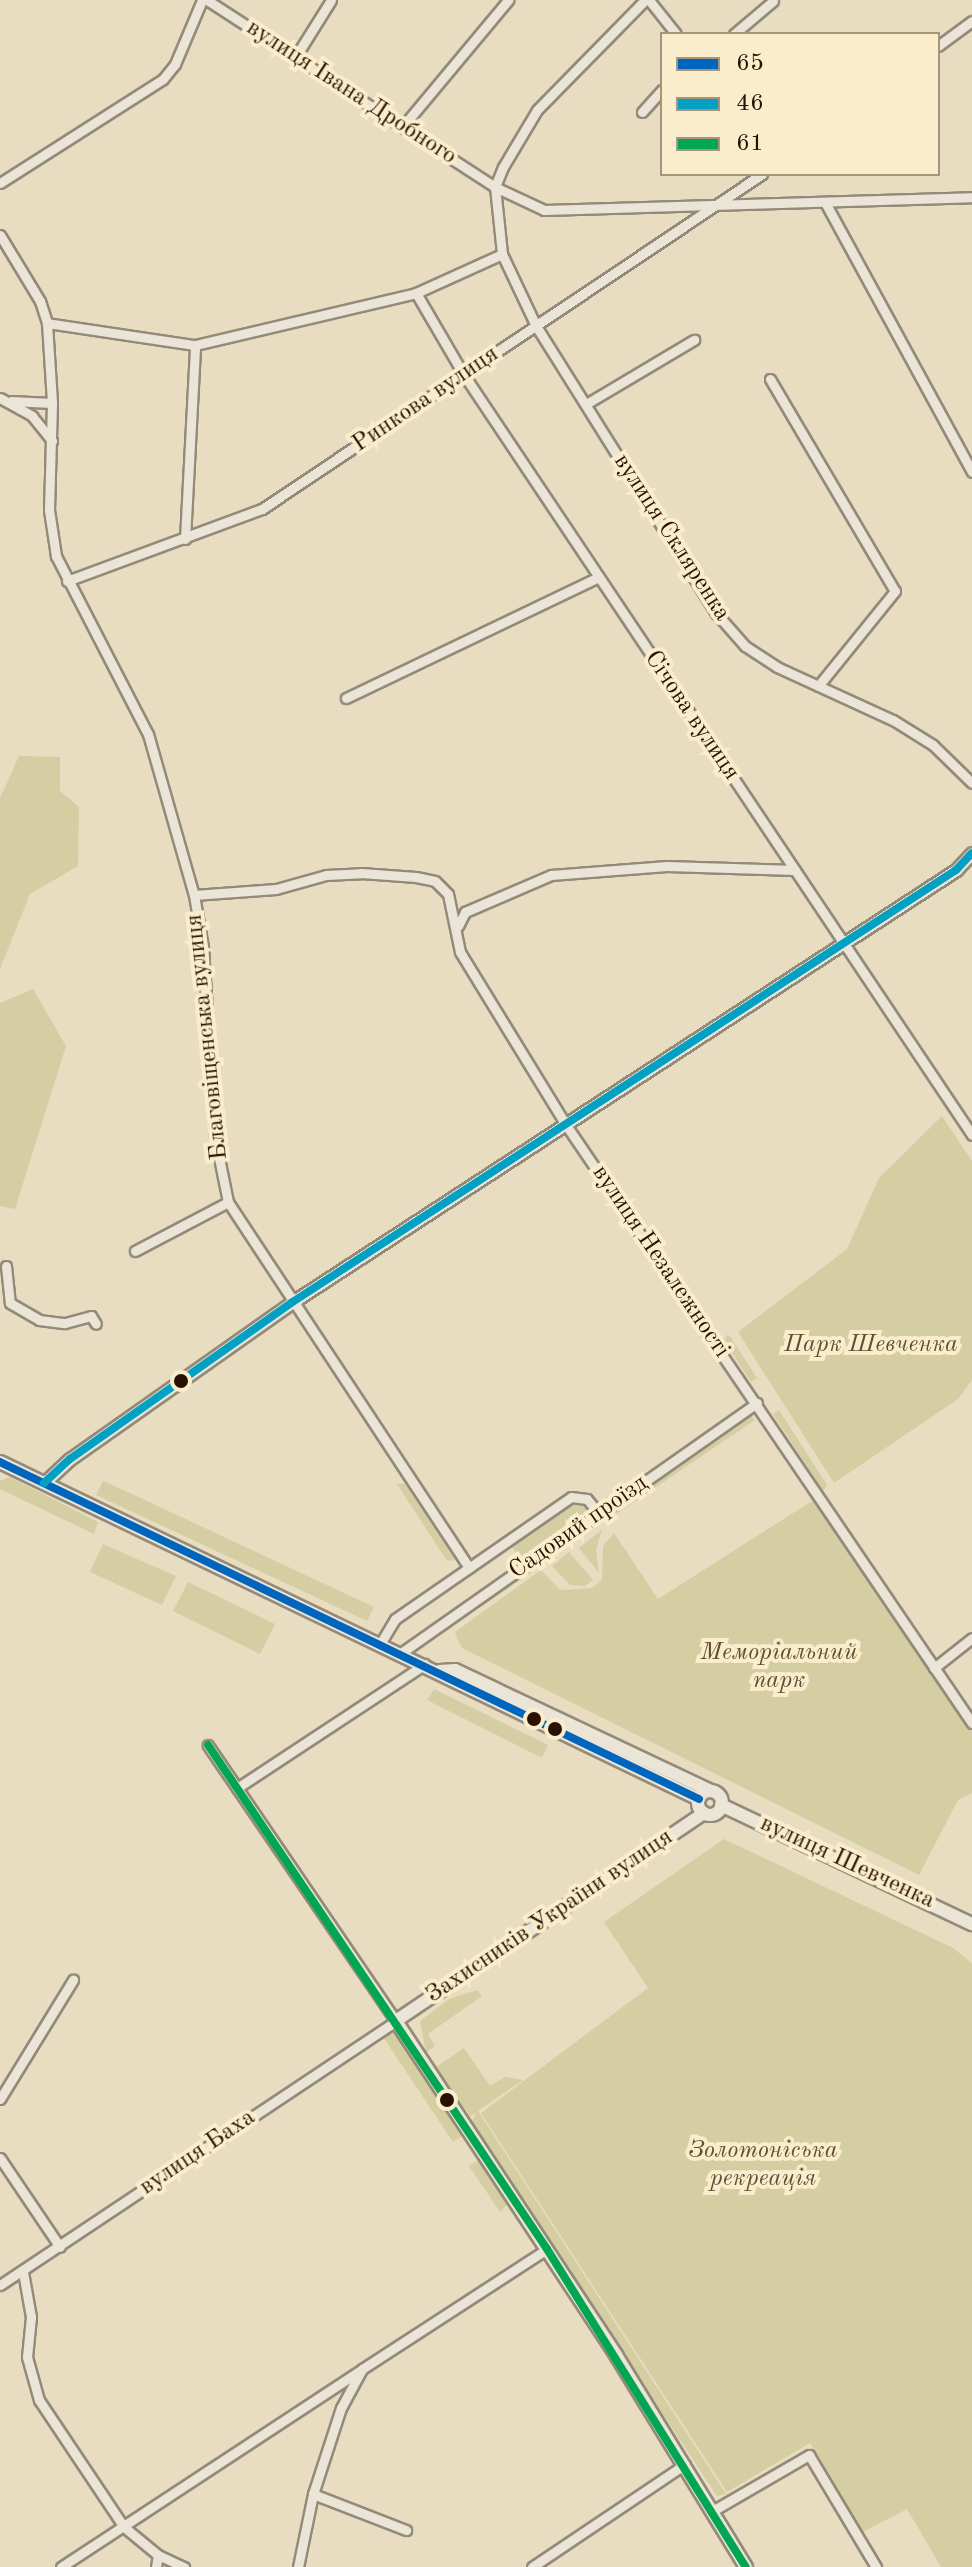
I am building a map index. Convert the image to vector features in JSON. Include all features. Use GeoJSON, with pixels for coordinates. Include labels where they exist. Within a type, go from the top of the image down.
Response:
{"type":"FeatureCollection","features":[{"type":"Feature","properties":{"kind":"main road"},"geometry":{"type":"LineString","coordinates":[[0,1462],[440,1671],[451,1682],[699,1799],[704,1813]]}},
{"type":"Feature","properties":{"kind":"main road"},"geometry":{"type":"LineString","coordinates":[[440,1671],[455,1670],[711,1791],[721,1805]]}},
{"type":"Feature","properties":{"kind":"main road"},"geometry":{"type":"LineString","coordinates":[[699,1799],[711,1791]]}},
{"type":"Feature","properties":{"kind":"main road","name":"Захисників України вулиця"},"geometry":{"type":"LineString","coordinates":[[396,2021],[704,1813],[715,1813],[721,1805]]}},
{"type":"Feature","properties":{"kind":"main road","name":"вулиця Шевченка"},"geometry":{"type":"LineString","coordinates":[[721,1805],[972,1924]]}},
{"type":"Feature","properties":{"kind":"main road"},"geometry":{"type":"LineString","coordinates":[[396,2021],[685,2464],[746,2567]]}},
{"type":"Feature","properties":{"kind":"street","name":"вулиця Івана Дробного"},"geometry":{"type":"LineString","coordinates":[[205,0],[404,125],[495,187],[544,210],[826,204],[972,197]]}},
{"type":"Feature","properties":{"kind":"street"},"geometry":{"type":"LineString","coordinates":[[0,183],[163,79],[175,64],[205,0]]}},
{"type":"Feature","properties":{"kind":"street"},"geometry":{"type":"LineString","coordinates":[[296,56],[331,0]]}},
{"type":"Feature","properties":{"kind":"street"},"geometry":{"type":"LineString","coordinates":[[404,125],[508,0]]}},
{"type":"Feature","properties":{"kind":"street"},"geometry":{"type":"LineString","coordinates":[[495,187],[537,110],[647,0],[674,32]]}},
{"type":"Feature","properties":{"kind":"street"},"geometry":{"type":"LineString","coordinates":[[736,32],[773,1]]}},
{"type":"Feature","properties":{"kind":"street"},"geometry":{"type":"LineString","coordinates":[[940,45],[972,21]]}},
{"type":"Feature","properties":{"kind":"street"},"geometry":{"type":"LineString","coordinates":[[642,112],[660,92]]}},
{"type":"Feature","properties":{"kind":"street","name":"Ринкова вулиця"},"geometry":{"type":"LineString","coordinates":[[67,581],[262,509],[759,176]]}},
{"type":"Feature","properties":{"kind":"street","name":"вулиця Скляренка"},"geometry":{"type":"LineString","coordinates":[[495,187],[502,254],[536,326],[716,613],[745,646],[933,745],[972,783]]}},
{"type":"Feature","properties":{"kind":"street"},"geometry":{"type":"LineString","coordinates":[[826,204],[972,472]]}},
{"type":"Feature","properties":{"kind":"street","name":"Благовіщенська вулиця"},"geometry":{"type":"LineString","coordinates":[[0,235],[40,301],[47,323],[52,403],[50,533],[67,581],[130,689],[148,734],[194,895],[203,947],[215,1138],[228,1202],[291,1303],[469,1568]]}},
{"type":"Feature","properties":{"kind":"street"},"geometry":{"type":"LineString","coordinates":[[47,323],[195,345],[416,293],[502,254]]}},
{"type":"Feature","properties":{"kind":"street","name":"Січова вулиця"},"geometry":{"type":"LineString","coordinates":[[416,293],[464,375],[972,1135]]}},
{"type":"Feature","properties":{"kind":"street"},"geometry":{"type":"LineString","coordinates":[[586,404],[694,340]]}},
{"type":"Feature","properties":{"kind":"street"},"geometry":{"type":"LineString","coordinates":[[185,539],[195,345]]}},
{"type":"Feature","properties":{"kind":"street"},"geometry":{"type":"LineString","coordinates":[[770,379],[895,591],[818,686]]}},
{"type":"Feature","properties":{"kind":"street"},"geometry":{"type":"LineString","coordinates":[[0,398],[52,403]]}},
{"type":"Feature","properties":{"kind":"street"},"geometry":{"type":"LineString","coordinates":[[11,401],[52,441]]}},
{"type":"Feature","properties":{"kind":"street"},"geometry":{"type":"LineString","coordinates":[[346,698],[598,577]]}},
{"type":"Feature","properties":{"kind":"street"},"geometry":{"type":"LineString","coordinates":[[44,1483],[70,1459],[291,1303],[956,870],[972,853]]}},
{"type":"Feature","properties":{"kind":"street"},"geometry":{"type":"LineString","coordinates":[[458,926],[465,912],[551,875],[667,866],[795,870]]}},
{"type":"Feature","properties":{"kind":"street","name":"вулиця Незалежності"},"geometry":{"type":"LineString","coordinates":[[194,895],[276,889],[326,875],[361,873],[435,881],[448,894],[458,926],[460,952],[566,1125],[972,1723]]}},
{"type":"Feature","properties":{"kind":"street"},"geometry":{"type":"LineString","coordinates":[[135,1251],[228,1202]]}},
{"type":"Feature","properties":{"kind":"street"},"geometry":{"type":"LineString","coordinates":[[6,1266],[10,1303],[39,1320],[65,1323],[91,1316],[96,1324]]}},
{"type":"Feature","properties":{"kind":"street","name":"Садовий проїзд"},"geometry":{"type":"LineString","coordinates":[[401,1653],[757,1403]]}},
{"type":"Feature","properties":{"kind":"street"},"geometry":{"type":"LineString","coordinates":[[380,1644],[395,1619],[571,1497],[587,1499],[599,1514]]}},
{"type":"Feature","properties":{"kind":"street"},"geometry":{"type":"LineString","coordinates":[[934,1668],[972,1638]]}},
{"type":"Feature","properties":{"kind":"street"},"geometry":{"type":"LineString","coordinates":[[237,1788],[425,1664]]}},
{"type":"Feature","properties":{"kind":"street"},"geometry":{"type":"LineString","coordinates":[[208,1745],[396,2021]]}},
{"type":"Feature","properties":{"kind":"street"},"geometry":{"type":"LineString","coordinates":[[0,2099],[73,1980]]}},
{"type":"Feature","properties":{"kind":"street","name":"вулиця Баха"},"geometry":{"type":"LineString","coordinates":[[0,2285],[396,2021]]}},
{"type":"Feature","properties":{"kind":"street"},"geometry":{"type":"LineString","coordinates":[[0,2158],[60,2247]]}},
{"type":"Feature","properties":{"kind":"street"},"geometry":{"type":"LineString","coordinates":[[61,2567],[547,2249]]}},
{"type":"Feature","properties":{"kind":"street"},"geometry":{"type":"LineString","coordinates":[[23,2272],[31,2317],[27,2357],[35,2388],[74,2458],[124,2527],[158,2555],[184,2567]]}},
{"type":"Feature","properties":{"kind":"street"},"geometry":{"type":"LineString","coordinates":[[298,2567],[313,2494],[341,2408],[362,2369]]}},
{"type":"Feature","properties":{"kind":"street"},"geometry":{"type":"LineString","coordinates":[[714,2510],[809,2455],[876,2567]]}},
{"type":"Feature","properties":{"kind":"street"},"geometry":{"type":"LineString","coordinates":[[532,2567],[685,2464]]}},
{"type":"Feature","properties":{"kind":"street"},"geometry":{"type":"LineString","coordinates":[[313,2494],[406,2530]]}},
{"type":"Feature","properties":{"kind":"street"},"geometry":{"type":"LineString","coordinates":[[156,2567],[158,2555]]}},
{"type":"Feature","properties":{"kind":"green space"},"geometry":{"type":"Polygon","coordinates":[[[19,756],[60,757],[60,791],[79,807],[78,866],[30,894],[0,969],[0,798],[19,756]]]}},
{"type":"Feature","properties":{"kind":"green space"},"geometry":{"type":"Polygon","coordinates":[[[33,989],[66,1046],[15,1209],[0,1206],[0,1003],[33,989]]]}},
{"type":"Feature","properties":{"kind":"green space","name":"Парк Шевченка"},"geometry":{"type":"Polygon","coordinates":[[[942,1116],[972,1161],[972,1380],[958,1399],[834,1483],[738,1332],[847,1249],[879,1178],[942,1116]]]}},
{"type":"Feature","properties":{"kind":"green space"},"geometry":{"type":"Polygon","coordinates":[[[729,1335],[757,1378],[751,1382],[723,1339],[729,1335]]]}},
{"type":"Feature","properties":{"kind":"green space"},"geometry":{"type":"Polygon","coordinates":[[[779,1410],[827,1485],[823,1491],[773,1414],[779,1410]]]}},
{"type":"Feature","properties":{"kind":"green space"},"geometry":{"type":"Polygon","coordinates":[[[751,1415],[755,1420],[572,1544],[568,1539],[751,1415]]]}},
{"type":"Feature","properties":{"kind":"green space"},"geometry":{"type":"Polygon","coordinates":[[[10,1477],[98,1522],[94,1534],[0,1489],[0,1481],[10,1477]]]}},
{"type":"Feature","properties":{"kind":"green space"},"geometry":{"type":"Polygon","coordinates":[[[103,1481],[374,1607],[367,1621],[96,1495],[103,1481]]]}},
{"type":"Feature","properties":{"kind":"green space"},"geometry":{"type":"Polygon","coordinates":[[[397,1484],[405,1484],[455,1560],[447,1561],[397,1484]]]}},
{"type":"Feature","properties":{"kind":"green space","name":"Меморіальний парк"},"geometry":{"type":"Polygon","coordinates":[[[815,1499],[972,1732],[972,1793],[958,1800],[919,1875],[462,1648],[455,1632],[541,1570],[560,1590],[592,1588],[602,1580],[603,1546],[614,1533],[658,1599],[815,1499]]]}},
{"type":"Feature","properties":{"kind":"green space"},"geometry":{"type":"Polygon","coordinates":[[[582,1501],[590,1512],[521,1560],[511,1545],[571,1503],[582,1501]]]}},
{"type":"Feature","properties":{"kind":"green space"},"geometry":{"type":"Polygon","coordinates":[[[602,1530],[596,1550],[599,1573],[579,1548],[602,1530]]]}},
{"type":"Feature","properties":{"kind":"green space"},"geometry":{"type":"Polygon","coordinates":[[[103,1544],[176,1576],[162,1605],[90,1572],[103,1544]]]}},
{"type":"Feature","properties":{"kind":"green space"},"geometry":{"type":"Polygon","coordinates":[[[569,1552],[593,1580],[585,1586],[570,1585],[552,1566],[569,1552]]]}},
{"type":"Feature","properties":{"kind":"green space"},"geometry":{"type":"Polygon","coordinates":[[[530,1562],[536,1569],[482,1606],[477,1599],[530,1562]]]}},
{"type":"Feature","properties":{"kind":"green space"},"geometry":{"type":"Polygon","coordinates":[[[188,1582],[275,1624],[260,1654],[173,1611],[188,1582]]]}},
{"type":"Feature","properties":{"kind":"green space"},"geometry":{"type":"Polygon","coordinates":[[[434,1689],[548,1745],[542,1758],[427,1700],[434,1689]]]}},
{"type":"Feature","properties":{"kind":"green space","name":"Золотоніська рекреація"},"geometry":{"type":"Polygon","coordinates":[[[724,1839],[953,1948],[972,1963],[972,2567],[941,2567],[907,2509],[863,2532],[810,2443],[727,2492],[481,2113],[648,1988],[604,1922],[724,1839]]]}},
{"type":"Feature","properties":{"kind":"green space"},"geometry":{"type":"Polygon","coordinates":[[[477,1990],[482,1996],[428,2034],[435,2046],[426,2053],[420,2021],[449,1999],[477,1990]]]}},
{"type":"Feature","properties":{"kind":"green space"},"geometry":{"type":"Polygon","coordinates":[[[395,2032],[462,2136],[453,2142],[383,2037],[395,2032]]]}},
{"type":"Feature","properties":{"kind":"green space"},"geometry":{"type":"Polygon","coordinates":[[[464,2048],[490,2086],[505,2077],[523,2080],[478,2111],[726,2494],[717,2496],[471,2124],[476,2113],[470,2116],[436,2067],[464,2048]]]}},
{"type":"Feature","properties":{"kind":"green space"},"geometry":{"type":"Polygon","coordinates":[[[479,2160],[509,2203],[500,2212],[469,2166],[479,2160]]]}},
{"type":"Feature","properties":{"kind":"transit line","name":"46"},"geometry":{"type":"LineString","coordinates":[[44,1483],[70,1459],[291,1303],[956,870],[972,853]]}},
{"type":"Feature","properties":{"kind":"transit line","name":"65"},"geometry":{"type":"LineString","coordinates":[[0,1462],[699,1799]]}},
{"type":"Feature","properties":{"kind":"transit line","name":"61"},"geometry":{"type":"LineString","coordinates":[[208,1745],[547,2249],[746,2567]]}}]}
